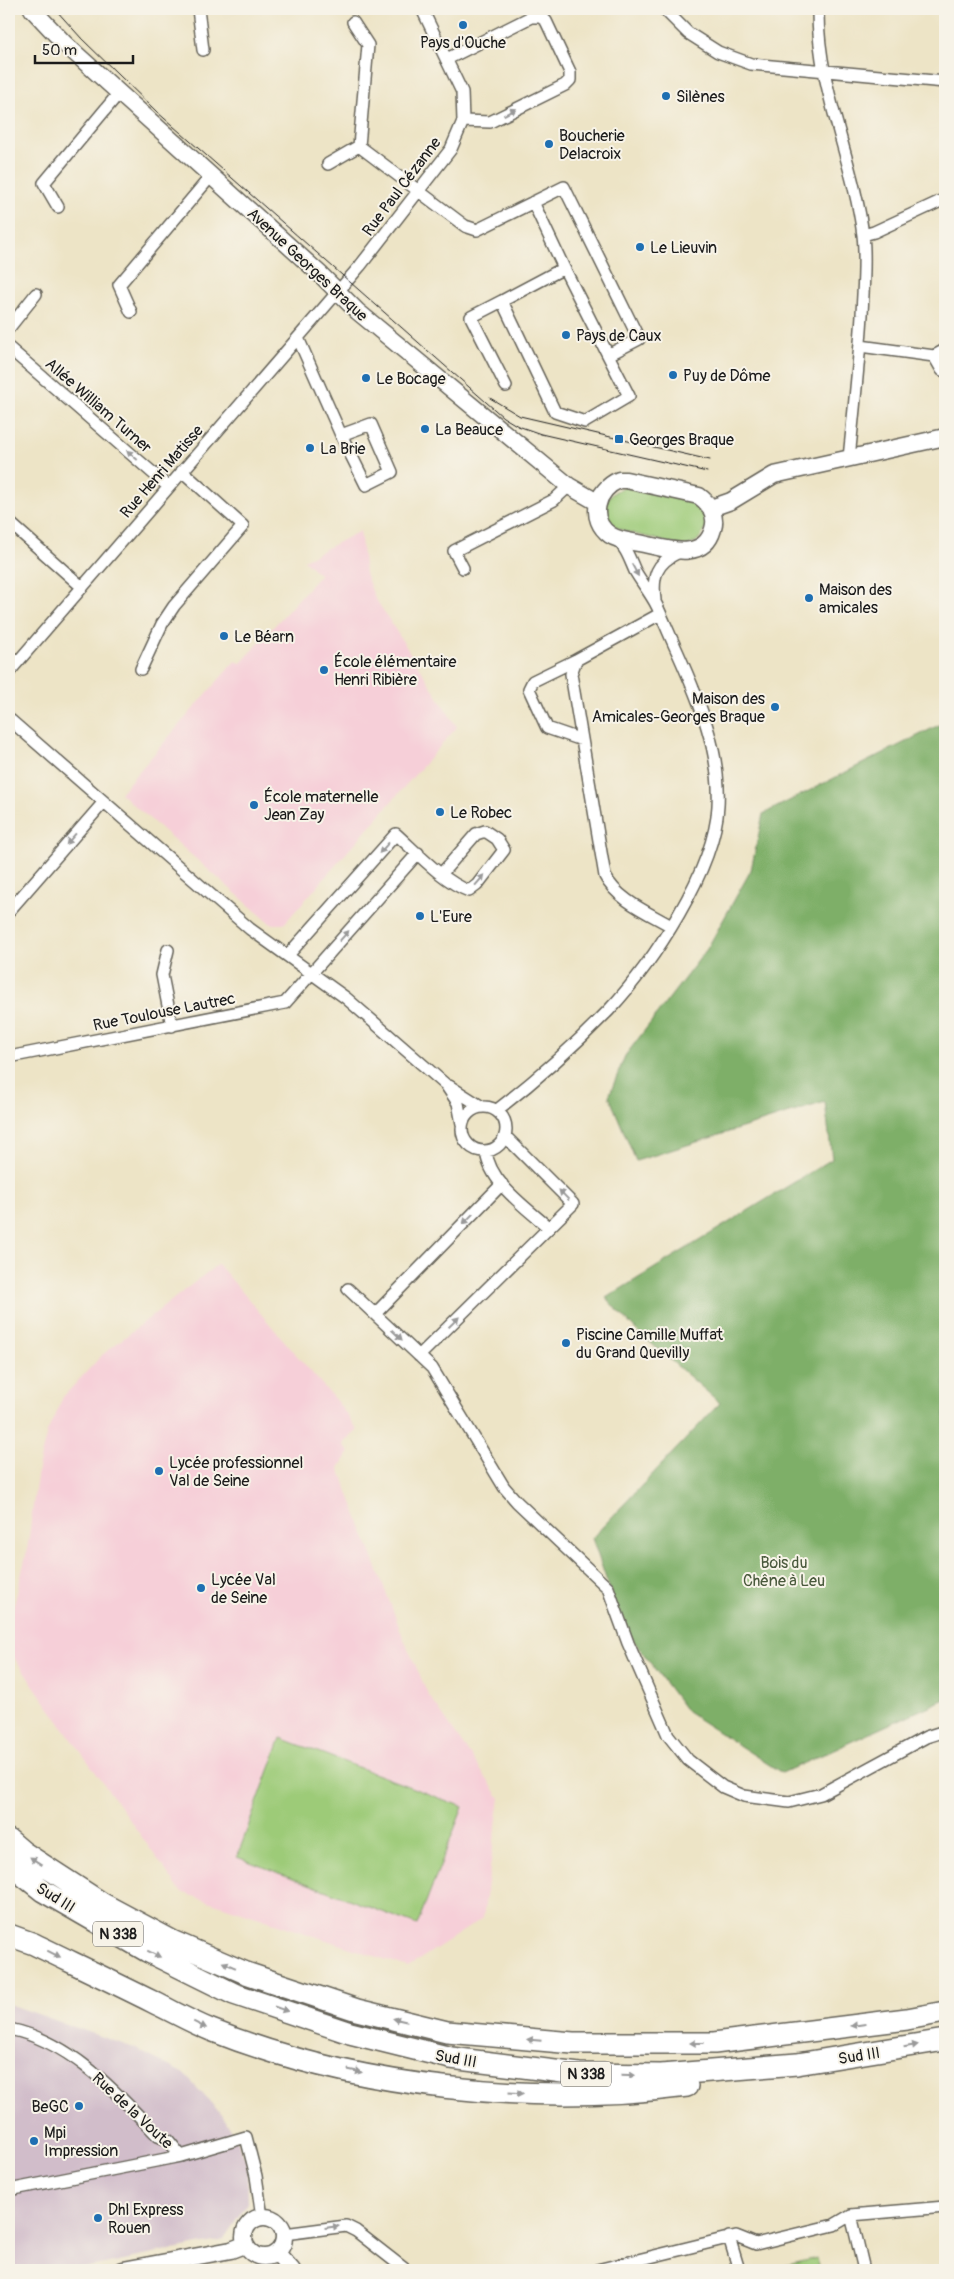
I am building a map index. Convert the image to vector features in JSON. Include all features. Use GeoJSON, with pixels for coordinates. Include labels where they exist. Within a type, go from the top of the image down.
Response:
{"type":"FeatureCollection","features":[{"type":"Feature","properties":{"kind":"highway","name":"Sud III"},"geometry":{"type":"LineString","coordinates":[[9,1840],[23,1852],[103,1904],[174,1942],[246,1973],[356,2010],[447,2032],[573,2043],[714,2043],[906,2019],[945,2012]]}},
{"type":"Feature","properties":{"kind":"highway","name":"Sud III"},"geometry":{"type":"LineString","coordinates":[[9,1864],[43,1891],[147,1951],[234,1994],[350,2033],[451,2058],[579,2074],[661,2075],[751,2069],[852,2056],[945,2040]]}},
{"type":"Feature","properties":{"kind":"highway"},"geometry":{"type":"LineString","coordinates":[[9,1935],[34,1944],[210,2029],[297,2059],[394,2079],[486,2091],[563,2095],[634,2093],[736,2080],[852,2056]]}},
{"type":"Feature","properties":{"kind":"street","name":"Avenue Georges Braque"},"geometry":{"type":"LineString","coordinates":[[32,9],[65,44],[357,311],[569,486],[597,502]]}},
{"type":"Feature","properties":{"kind":"street"},"geometry":{"type":"LineString","coordinates":[[198,9],[203,50]]}},
{"type":"Feature","properties":{"kind":"street","name":"Rue Paul Cézanne"},"geometry":{"type":"LineString","coordinates":[[338,292],[451,149],[464,121],[462,92],[448,59],[422,9]]}},
{"type":"Feature","properties":{"kind":"street"},"geometry":{"type":"LineString","coordinates":[[664,9],[688,33],[718,52],[751,64],[945,82]]}},
{"type":"Feature","properties":{"kind":"street"},"geometry":{"type":"LineString","coordinates":[[818,9],[822,71],[847,155],[863,235],[864,284],[850,458]]}},
{"type":"Feature","properties":{"kind":"street"},"geometry":{"type":"LineString","coordinates":[[448,59],[531,16],[540,17],[546,21],[570,72],[570,80],[565,84],[490,122],[464,121]]}},
{"type":"Feature","properties":{"kind":"street"},"geometry":{"type":"LineString","coordinates":[[353,22],[368,46],[359,146]]}},
{"type":"Feature","properties":{"kind":"street"},"geometry":{"type":"LineString","coordinates":[[58,207],[44,183],[119,93]]}},
{"type":"Feature","properties":{"kind":"street"},"geometry":{"type":"LineString","coordinates":[[328,164],[359,146]]}},
{"type":"Feature","properties":{"kind":"street"},"geometry":{"type":"LineString","coordinates":[[359,146],[465,226],[477,230],[564,187],[639,339],[608,355]]}},
{"type":"Feature","properties":{"kind":"street"},"geometry":{"type":"LineString","coordinates":[[131,312],[119,285],[211,176]]}},
{"type":"Feature","properties":{"kind":"street"},"geometry":{"type":"LineString","coordinates":[[863,235],[874,232],[945,199]]}},
{"type":"Feature","properties":{"kind":"street"},"geometry":{"type":"LineString","coordinates":[[502,301],[555,412],[585,422],[629,396],[533,202]]}},
{"type":"Feature","properties":{"kind":"street"},"geometry":{"type":"LineString","coordinates":[[506,386],[471,317],[564,268]]}},
{"type":"Feature","properties":{"kind":"street","name":"Rue Henri Matisse"},"geometry":{"type":"LineString","coordinates":[[9,672],[338,292]]}},
{"type":"Feature","properties":{"kind":"street"},"geometry":{"type":"LineString","coordinates":[[9,328],[36,294]]}},
{"type":"Feature","properties":{"kind":"street"},"geometry":{"type":"LineString","coordinates":[[298,338],[341,435],[366,485],[392,472],[371,424],[341,435]]}},
{"type":"Feature","properties":{"kind":"street"},"geometry":{"type":"LineString","coordinates":[[860,346],[934,356],[945,350]]}},
{"type":"Feature","properties":{"kind":"street","name":"Allée William Turner"},"geometry":{"type":"LineString","coordinates":[[9,348],[169,487]]}},
{"type":"Feature","properties":{"kind":"street"},"geometry":{"type":"LineString","coordinates":[[934,356],[942,370],[945,371]]}},
{"type":"Feature","properties":{"kind":"street"},"geometry":{"type":"LineString","coordinates":[[710,508],[737,498],[774,475],[945,437]]}},
{"type":"Feature","properties":{"kind":"street"},"geometry":{"type":"LineString","coordinates":[[141,669],[162,624],[174,606],[243,526],[182,471]]}},
{"type":"Feature","properties":{"kind":"street"},"geometry":{"type":"LineString","coordinates":[[496,1110],[560,1057],[610,1009],[671,926],[689,896],[707,857],[718,807],[715,754],[701,708],[658,609],[624,548],[602,526],[597,517],[597,502],[608,486],[619,480],[691,493],[699,496],[710,508],[714,520],[712,536],[699,548],[688,552],[680,552],[614,537]]}},
{"type":"Feature","properties":{"kind":"street"},"geometry":{"type":"LineString","coordinates":[[463,568],[454,551],[554,500],[569,486]]}},
{"type":"Feature","properties":{"kind":"street"},"geometry":{"type":"LineString","coordinates":[[9,522],[82,587]]}},
{"type":"Feature","properties":{"kind":"street"},"geometry":{"type":"LineString","coordinates":[[658,609],[654,588],[658,570],[667,559],[680,552]]}},
{"type":"Feature","properties":{"kind":"street"},"geometry":{"type":"LineString","coordinates":[[582,740],[547,728],[528,689],[533,681],[576,660],[658,609]]}},
{"type":"Feature","properties":{"kind":"street"},"geometry":{"type":"LineString","coordinates":[[576,660],[571,674],[605,876],[610,887],[671,926]]}},
{"type":"Feature","properties":{"kind":"street"},"geometry":{"type":"LineString","coordinates":[[9,719],[103,803],[250,929],[346,998],[446,1085],[482,1106],[496,1110],[505,1122],[505,1136],[497,1147],[486,1151],[477,1150],[466,1142],[462,1136],[458,1103],[446,1085]]}},
{"type":"Feature","properties":{"kind":"street"},"geometry":{"type":"LineString","coordinates":[[9,911],[103,803]]}},
{"type":"Feature","properties":{"kind":"street"},"geometry":{"type":"LineString","coordinates":[[288,956],[396,834],[459,888],[469,892],[477,885],[504,850],[497,839],[485,831],[476,834],[442,873]]}},
{"type":"Feature","properties":{"kind":"street","name":"Rue Toulouse Lautrec"},"geometry":{"type":"LineString","coordinates":[[9,1057],[285,1003],[418,854]]}},
{"type":"Feature","properties":{"kind":"street"},"geometry":{"type":"LineString","coordinates":[[168,950],[162,975],[172,1026]]}},
{"type":"Feature","properties":{"kind":"street"},"geometry":{"type":"LineString","coordinates":[[462,1124],[471,1110],[482,1106]]}},
{"type":"Feature","properties":{"kind":"street"},"geometry":{"type":"LineString","coordinates":[[419,1356],[573,1204],[505,1136]]}},
{"type":"Feature","properties":{"kind":"street"},"geometry":{"type":"LineString","coordinates":[[486,1151],[487,1158],[502,1184],[549,1228]]}},
{"type":"Feature","properties":{"kind":"street"},"geometry":{"type":"LineString","coordinates":[[375,1314],[502,1184]]}},
{"type":"Feature","properties":{"kind":"street"},"geometry":{"type":"LineString","coordinates":[[348,1289],[432,1368],[504,1486],[516,1502],[608,1588],[628,1643],[668,1735],[688,1760],[723,1787],[744,1796],[789,1802],[821,1794],[926,1737],[945,1731]]}},
{"type":"Feature","properties":{"kind":"street","name":"Rue de la Voute"},"geometry":{"type":"LineString","coordinates":[[9,2029],[44,2040],[95,2073],[158,2136],[168,2140],[181,2156],[9,2190]]}},
{"type":"Feature","properties":{"kind":"street"},"geometry":{"type":"LineString","coordinates":[[181,2156],[246,2137],[256,2176],[262,2217]]}},
{"type":"Feature","properties":{"kind":"street"},"geometry":{"type":"LineString","coordinates":[[597,2270],[729,2237],[736,2236],[756,2244],[834,2224],[851,2215],[945,2207]]}},
{"type":"Feature","properties":{"kind":"street"},"geometry":{"type":"LineString","coordinates":[[851,2215],[864,2270]]}},
{"type":"Feature","properties":{"kind":"street"},"geometry":{"type":"LineString","coordinates":[[262,2217],[275,2220],[280,2224],[284,2234],[284,2242],[277,2253],[272,2256],[260,2258],[244,2246],[246,2227],[255,2219],[262,2217]]}},
{"type":"Feature","properties":{"kind":"street"},"geometry":{"type":"LineString","coordinates":[[284,2234],[346,2226],[356,2231],[406,2270]]}},
{"type":"Feature","properties":{"kind":"street"},"geometry":{"type":"LineString","coordinates":[[729,2237],[739,2270]]}},
{"type":"Feature","properties":{"kind":"street"},"geometry":{"type":"LineString","coordinates":[[124,2270],[154,2267],[244,2246]]}},
{"type":"Feature","properties":{"kind":"street"},"geometry":{"type":"LineString","coordinates":[[277,2253],[292,2270]]}},
{"type":"Feature","properties":{"kind":"shaded area"},"geometry":{"type":"Polygon","coordinates":[[[360,531],[365,573],[374,596],[457,727],[284,924],[271,924],[120,793],[235,661],[241,663],[320,575],[304,560],[360,531]]]}},
{"type":"Feature","properties":{"kind":"shaded area","name":"Lycée Val de Seine"},"geometry":{"type":"Polygon","coordinates":[[[218,1264],[338,1403],[358,1430],[343,1444],[349,1452],[339,1468],[403,1637],[428,1694],[500,1798],[483,1918],[408,1967],[181,1892],[9,1651],[9,1626],[27,1551],[38,1468],[47,1432],[63,1397],[102,1355],[218,1264]]]}},
{"type":"Feature","properties":{"kind":"shaded area"},"geometry":{"type":"Polygon","coordinates":[[[9,2004],[134,2048],[184,2074],[224,2117],[247,2162],[248,2203],[223,2240],[74,2270],[9,2270],[9,2004]]]}},
{"type":"Feature","properties":{"kind":"green space"},"geometry":{"type":"Polygon","coordinates":[[[625,487],[674,497],[691,503],[701,511],[707,526],[698,540],[685,546],[622,530],[609,521],[605,515],[605,507],[607,500],[612,494],[625,487]]]}},
{"type":"Feature","properties":{"kind":"green space","name":"Bois du Chêne à Leu"},"geometry":{"type":"Polygon","coordinates":[[[945,722],[945,1699],[782,1773],[687,1712],[622,1625],[592,1538],[720,1403],[637,1331],[606,1298],[832,1159],[825,1102],[636,1161],[609,1096],[625,1056],[707,949],[751,870],[763,814],[945,722]]]}},
{"type":"Feature","properties":{"kind":"green space"},"geometry":{"type":"Polygon","coordinates":[[[281,1738],[463,1807],[417,1925],[237,1857],[281,1738]]]}},
{"type":"Feature","properties":{"kind":"green space"},"geometry":{"type":"Polygon","coordinates":[[[817,2258],[820,2270],[771,2270],[771,2269],[817,2258]]]}},
{"type":"Feature","properties":{"kind":"tram line"},"geometry":{"type":"LineString","coordinates":[[55,9],[82,39],[156,111],[503,417],[518,426],[541,434],[707,472]]}},
{"type":"Feature","properties":{"kind":"tram line"},"geometry":{"type":"LineString","coordinates":[[490,398],[520,416],[710,460]]}},
{"type":"Feature","properties":{"kind":"place","name":"Pays d'Ouche"},"geometry":{"type":"Point","coordinates":[463,25]}},
{"type":"Feature","properties":{"kind":"place","name":"Silènes"},"geometry":{"type":"Point","coordinates":[666,96]}},
{"type":"Feature","properties":{"kind":"place","name":"Boucherie Delacroix"},"geometry":{"type":"Point","coordinates":[549,144]}},
{"type":"Feature","properties":{"kind":"place","name":"Le Lieuvin"},"geometry":{"type":"Point","coordinates":[640,247]}},
{"type":"Feature","properties":{"kind":"place","name":"Pays de Caux"},"geometry":{"type":"Point","coordinates":[566,335]}},
{"type":"Feature","properties":{"kind":"place","name":"Puy de Dôme"},"geometry":{"type":"Point","coordinates":[673,375]}},
{"type":"Feature","properties":{"kind":"place","name":"Le Bocage"},"geometry":{"type":"Point","coordinates":[366,378]}},
{"type":"Feature","properties":{"kind":"place","name":"La Beauce"},"geometry":{"type":"Point","coordinates":[425,429]}},
{"type":"Feature","properties":{"kind":"place","name":"Georges Braque"},"geometry":{"type":"Point","coordinates":[619,439]}},
{"type":"Feature","properties":{"kind":"place","name":"La Brie"},"geometry":{"type":"Point","coordinates":[310,448]}},
{"type":"Feature","properties":{"kind":"place","name":"Maison des amicales"},"geometry":{"type":"Point","coordinates":[809,598]}},
{"type":"Feature","properties":{"kind":"place","name":"Le Béarn"},"geometry":{"type":"Point","coordinates":[224,636]}},
{"type":"Feature","properties":{"kind":"place","name":"École élémentaire Henri Ribière"},"geometry":{"type":"Point","coordinates":[324,670]}},
{"type":"Feature","properties":{"kind":"place","name":"Maison des Amicales-Georges Braque"},"geometry":{"type":"Point","coordinates":[775,707]}},
{"type":"Feature","properties":{"kind":"place","name":"École maternelle Jean Zay"},"geometry":{"type":"Point","coordinates":[254,805]}},
{"type":"Feature","properties":{"kind":"place","name":"Le Robec"},"geometry":{"type":"Point","coordinates":[440,812]}},
{"type":"Feature","properties":{"kind":"place","name":"L'Eure"},"geometry":{"type":"Point","coordinates":[420,916]}},
{"type":"Feature","properties":{"kind":"place","name":"Piscine Camille Muffat du Grand Quevilly"},"geometry":{"type":"Point","coordinates":[566,1343]}},
{"type":"Feature","properties":{"kind":"place","name":"Lycée professionnel Val de Seine"},"geometry":{"type":"Point","coordinates":[159,1471]}},
{"type":"Feature","properties":{"kind":"place","name":"Lycée Val de Seine"},"geometry":{"type":"Point","coordinates":[201,1588]}},
{"type":"Feature","properties":{"kind":"place","name":"BeGC"},"geometry":{"type":"Point","coordinates":[79,2106]}},
{"type":"Feature","properties":{"kind":"place","name":"Mpi Impression"},"geometry":{"type":"Point","coordinates":[34,2141]}},
{"type":"Feature","properties":{"kind":"place","name":"Dhl Express Rouen"},"geometry":{"type":"Point","coordinates":[98,2218]}}]}
